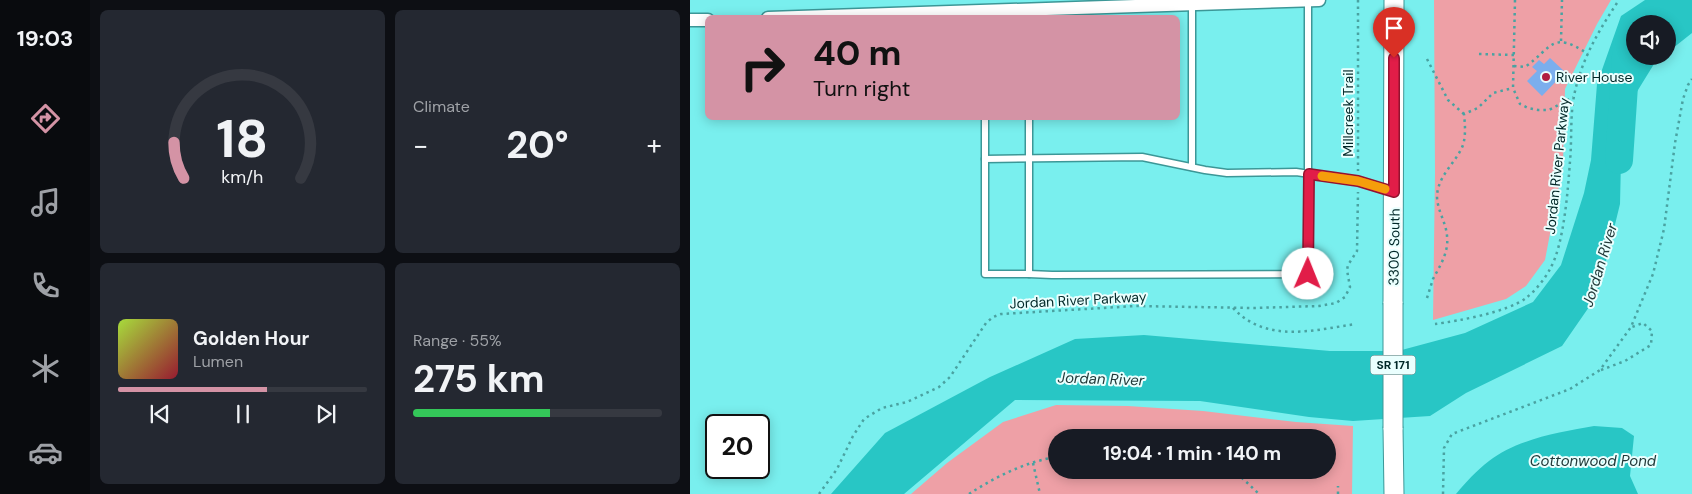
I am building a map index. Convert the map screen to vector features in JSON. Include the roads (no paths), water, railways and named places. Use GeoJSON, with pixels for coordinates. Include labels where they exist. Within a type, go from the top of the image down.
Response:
{"type":"FeatureCollection","features":[{"type":"Feature","properties":{"kind":"main road","name":"3300 South"},"geometry":{"type":"LineString","coordinates":[[1394,0],[1394,494]]}},
{"type":"Feature","properties":{"kind":"street"},"geometry":{"type":"LineString","coordinates":[[842,15],[991,9],[1028,13],[1192,4],[1319,0]]}},
{"type":"Feature","properties":{"kind":"street"},"geometry":{"type":"LineString","coordinates":[[690,20],[705,20]]}},
{"type":"Feature","properties":{"kind":"lane"},"geometry":{"type":"LineString","coordinates":[[985,120],[984,274],[1308,274],[1308,1]]}},
{"type":"Feature","properties":{"kind":"lane"},"geometry":{"type":"LineString","coordinates":[[1192,4],[1192,167]]}},
{"type":"Feature","properties":{"kind":"lane"},"geometry":{"type":"LineString","coordinates":[[1028,120],[1029,274]]}},
{"type":"Feature","properties":{"kind":"lane"},"geometry":{"type":"LineString","coordinates":[[985,159],[1142,157],[1227,173],[1296,172],[1358,181],[1394,192]]}},
{"type":"Feature","properties":{"kind":"water"},"geometry":{"type":"Polygon","coordinates":[[[1645,0],[1692,0],[1692,33],[1676,46],[1676,15],[1626,15],[1626,65],[1653,65],[1622,116],[1620,204],[1598,294],[1562,346],[1466,393],[1430,416],[1353,421],[1309,417],[1200,401],[1015,400],[904,494],[831,494],[885,433],[990,377],[1075,339],[1144,335],[1330,351],[1398,351],[1465,333],[1533,302],[1561,265],[1584,193],[1591,160],[1597,84],[1621,16],[1645,0]]]}},
{"type":"Feature","properties":{"kind":"water","name":"Cottonwood Pond"},"geometry":{"type":"Polygon","coordinates":[[[1594,426],[1622,428],[1634,436],[1630,476],[1638,494],[1456,494],[1484,465],[1512,447],[1539,438],[1594,426]]]}},
{"type":"Feature","properties":{"kind":"waterway","name":"Jordan River"},"geometry":{"type":"LineString","coordinates":[[1619,160],[1626,56]]}},
{"type":"Feature","properties":{"kind":"place","name":"River House"},"geometry":{"type":"Point","coordinates":[1546,77]}}]}
